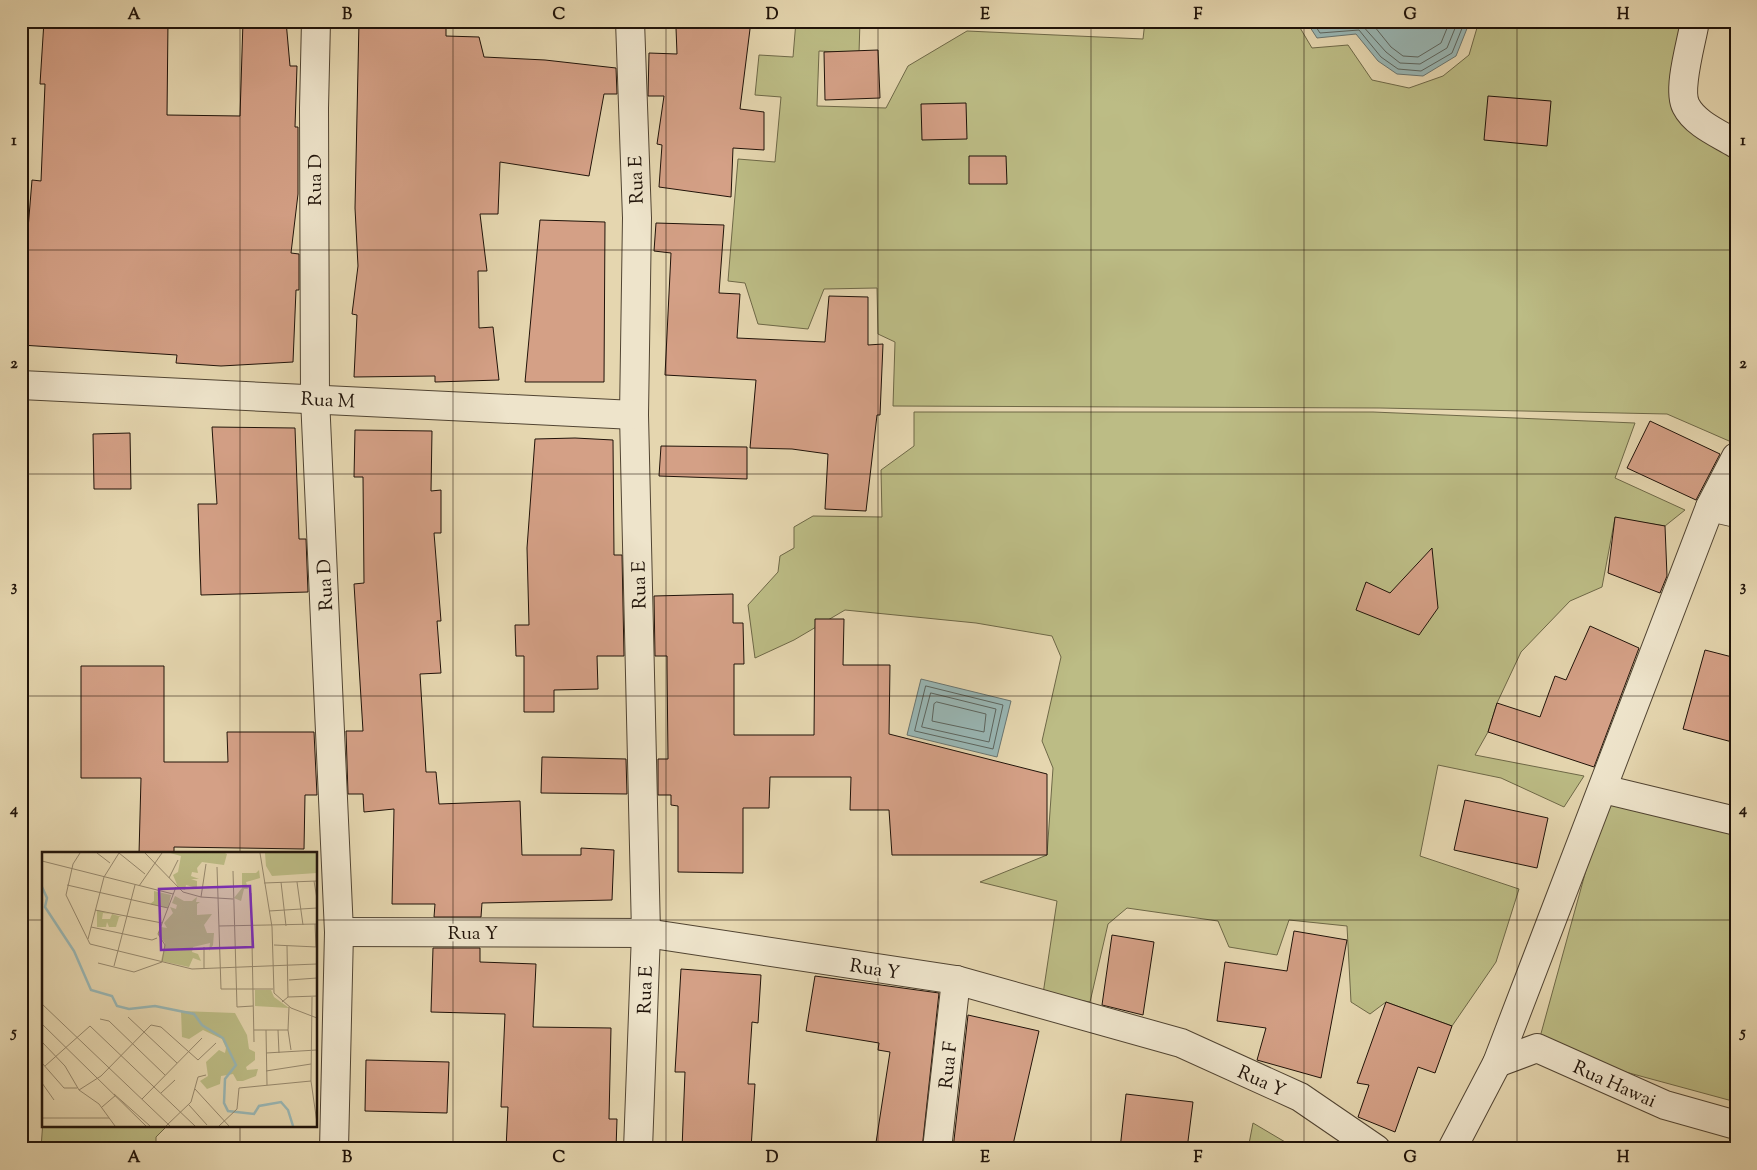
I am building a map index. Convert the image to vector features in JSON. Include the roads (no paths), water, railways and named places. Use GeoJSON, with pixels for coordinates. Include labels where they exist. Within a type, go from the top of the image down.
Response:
{"type":"FeatureCollection","features":[{"type":"Feature","properties":{"kind":"street","name":"Rua D"},"geometry":{"type":"LineString","coordinates":[[316,21],[314,108],[316,398],[339,932],[334,1149]]}},
{"type":"Feature","properties":{"kind":"street","name":"Rua E"},"geometry":{"type":"LineString","coordinates":[[630,21],[636,218],[634,415],[646,933],[638,1149]]}},
{"type":"Feature","properties":{"kind":"street"},"geometry":{"type":"LineString","coordinates":[[1695,21],[1683,92],[1686,106],[1700,122],[1736,144]]}},
{"type":"Feature","properties":{"kind":"street","name":"Rua M"},"geometry":{"type":"LineString","coordinates":[[21,385],[634,415]]}},
{"type":"Feature","properties":{"kind":"street"},"geometry":{"type":"LineString","coordinates":[[1452,1149],[1497,1063],[1603,790],[1723,510],[1736,457]]}},
{"type":"Feature","properties":{"kind":"street"},"geometry":{"type":"LineString","coordinates":[[1603,790],[1736,821]]}},
{"type":"Feature","properties":{"kind":"street","name":"Rua Y"},"geometry":{"type":"LineString","coordinates":[[339,932],[646,933],[956,980],[1181,1043],[1300,1097],[1376,1149]]}},
{"type":"Feature","properties":{"kind":"street","name":"Rua F"},"geometry":{"type":"LineString","coordinates":[[937,1149],[956,980]]}},
{"type":"Feature","properties":{"kind":"street","name":"Rua Hawai"},"geometry":{"type":"LineString","coordinates":[[1497,1063],[1537,1048],[1665,1105],[1736,1125]]}},
{"type":"Feature","properties":{"kind":"water"},"geometry":{"type":"Polygon","coordinates":[[[1306,21],[1470,21],[1456,56],[1423,76],[1397,74],[1378,61],[1356,34],[1317,38],[1306,21]]]}},
{"type":"Feature","properties":{"kind":"water"},"geometry":{"type":"Polygon","coordinates":[[[921,679],[1011,701],[997,757],[907,735],[921,679]]]}}]}
